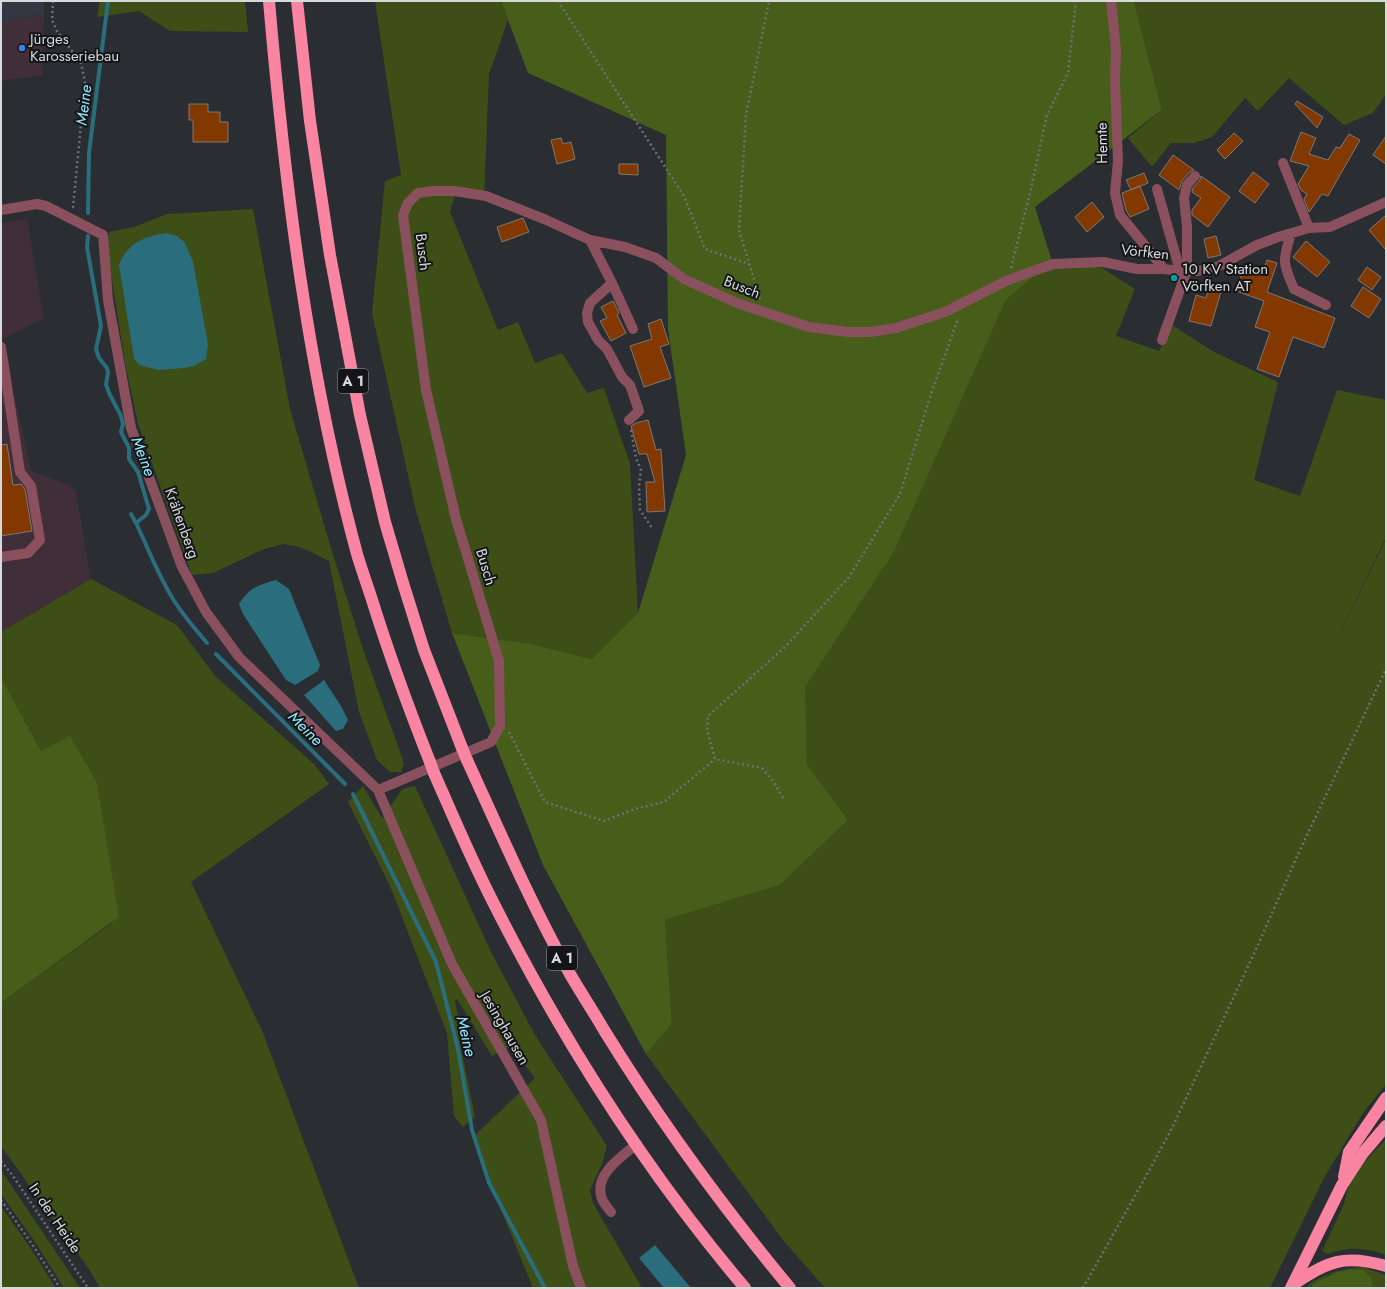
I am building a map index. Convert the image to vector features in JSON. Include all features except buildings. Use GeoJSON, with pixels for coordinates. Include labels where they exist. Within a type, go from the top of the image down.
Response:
{"type":"FeatureCollection","features":[{"type":"Feature","properties":{"kind":"highway","name":"A 1"},"geometry":{"type":"LineString","coordinates":[[269,1],[274,66],[290,202],[304,306],[320,399],[358,556],[400,684],[432,768],[492,900],[545,997],[603,1094],[637,1144],[708,1244],[745,1288]]}},
{"type":"Feature","properties":{"kind":"highway","name":"A 1"},"geometry":{"type":"LineString","coordinates":[[297,1],[310,121],[329,248],[360,415],[385,522],[424,650],[467,760],[518,873],[570,974],[629,1070],[679,1144],[733,1218],[790,1288]]}},
{"type":"Feature","properties":{"kind":"highway"},"geometry":{"type":"LineString","coordinates":[[1342,1185],[1349,1152],[1386,1098]]}},
{"type":"Feature","properties":{"kind":"highway"},"geometry":{"type":"LineString","coordinates":[[1292,1286],[1342,1185],[1363,1153],[1386,1126]]}},
{"type":"Feature","properties":{"kind":"highway"},"geometry":{"type":"LineString","coordinates":[[1292,1286],[1319,1268],[1342,1260],[1368,1260],[1386,1266]]}},
{"type":"Feature","properties":{"kind":"street","name":"Hemte"},"geometry":{"type":"LineString","coordinates":[[1111,1],[1116,50],[1115,81],[1118,161],[1115,193],[1120,214],[1164,269]]}},
{"type":"Feature","properties":{"kind":"street"},"geometry":{"type":"LineString","coordinates":[[1283,163],[1309,228]]}},
{"type":"Feature","properties":{"kind":"street"},"geometry":{"type":"LineString","coordinates":[[1162,340],[1184,271],[1187,227],[1184,198],[1187,185],[1195,176]]}},
{"type":"Feature","properties":{"kind":"street"},"geometry":{"type":"LineString","coordinates":[[1157,189],[1184,271]]}},
{"type":"Feature","properties":{"kind":"street","name":"Busch"},"geometry":{"type":"LineString","coordinates":[[378,790],[491,742],[500,726],[499,661],[456,519],[426,390],[403,215],[408,203],[418,193],[454,191],[486,196],[544,219],[590,240],[625,247],[656,258],[684,279],[737,303],[809,326],[848,332],[870,332],[896,328],[945,312]]}},
{"type":"Feature","properties":{"kind":"street","name":"Vörfken"},"geometry":{"type":"LineString","coordinates":[[945,312],[1008,280],[1053,264],[1103,262],[1137,269],[1184,271],[1198,271],[1219,266],[1257,245],[1309,228],[1330,227],[1386,202]]}},
{"type":"Feature","properties":{"kind":"street","name":"Krähenberg"},"geometry":{"type":"LineString","coordinates":[[1,210],[37,204],[46,206],[103,235],[108,300],[131,428],[182,567],[206,612],[239,656],[378,790]]}},
{"type":"Feature","properties":{"kind":"street"},"geometry":{"type":"LineString","coordinates":[[1291,234],[1285,252],[1285,266],[1294,289],[1326,305]]}},
{"type":"Feature","properties":{"kind":"street"},"geometry":{"type":"LineString","coordinates":[[590,240],[633,329]]}},
{"type":"Feature","properties":{"kind":"street"},"geometry":{"type":"LineString","coordinates":[[612,283],[590,302],[587,313],[588,322],[598,340],[607,349],[622,376],[630,385],[639,411],[629,420]]}},
{"type":"Feature","properties":{"kind":"street"},"geometry":{"type":"LineString","coordinates":[[1,347],[20,472],[31,486],[40,540],[28,553],[1,557]]}},
{"type":"Feature","properties":{"kind":"street","name":"Jesinghausen"},"geometry":{"type":"LineString","coordinates":[[378,790],[452,964],[541,1120],[573,1266],[581,1288]]}},
{"type":"Feature","properties":{"kind":"street"},"geometry":{"type":"LineString","coordinates":[[611,1212],[601,1197],[600,1188],[605,1174],[621,1157],[637,1144]]}},
{"type":"Feature","properties":{"kind":"path"},"geometry":{"type":"LineString","coordinates":[[52,1],[52,20],[56,31],[81,63],[85,82],[72,219]]}},
{"type":"Feature","properties":{"kind":"path"},"geometry":{"type":"LineString","coordinates":[[558,1],[684,196],[705,249],[749,264]]}},
{"type":"Feature","properties":{"kind":"path"},"geometry":{"type":"LineString","coordinates":[[764,312],[739,230],[746,115],[770,1]]}},
{"type":"Feature","properties":{"kind":"path"},"geometry":{"type":"LineString","coordinates":[[1008,280],[1030,193],[1047,115],[1068,73],[1076,1]]}},
{"type":"Feature","properties":{"kind":"path"},"geometry":{"type":"LineString","coordinates":[[715,759],[708,730],[708,716],[785,647],[850,577],[900,494],[931,394],[959,317]]}},
{"type":"Feature","properties":{"kind":"path"},"geometry":{"type":"LineString","coordinates":[[629,420],[636,458],[641,470],[639,486],[640,510],[652,528]]}},
{"type":"Feature","properties":{"kind":"path"},"geometry":{"type":"LineString","coordinates":[[1083,1288],[1172,1128],[1253,956],[1299,852],[1386,669]]}},
{"type":"Feature","properties":{"kind":"path"},"geometry":{"type":"LineString","coordinates":[[500,714],[545,802],[604,821],[635,809],[664,802],[715,759]]}},
{"type":"Feature","properties":{"kind":"path"},"geometry":{"type":"LineString","coordinates":[[715,759],[762,768],[773,781],[783,798]]}},
{"type":"Feature","properties":{"kind":"path","name":"In der Heide"},"geometry":{"type":"LineString","coordinates":[[1,1161],[13,1176],[88,1288]]}},
{"type":"Feature","properties":{"kind":"path"},"geometry":{"type":"LineString","coordinates":[[1,1200],[34,1247],[60,1288]]}},
{"type":"Feature","properties":{"kind":"shaded area"},"geometry":{"type":"Polygon","coordinates":[[[1,1],[44,1],[44,14],[1,21],[1,1]]]}},
{"type":"Feature","properties":{"kind":"shaded area","name":"Jürges Karosseriebau"},"geometry":{"type":"Polygon","coordinates":[[[44,14],[42,75],[1,81],[1,21],[44,14]]]}},
{"type":"Feature","properties":{"kind":"shaded area"},"geometry":{"type":"Polygon","coordinates":[[[27,219],[44,318],[2,339],[31,471],[69,485],[76,492],[91,579],[1,632],[1,223],[27,219]]]}},
{"type":"Feature","properties":{"kind":"green space"},"geometry":{"type":"Polygon","coordinates":[[[100,1],[245,1],[248,32],[170,31],[139,11],[97,17],[100,1]]]}},
{"type":"Feature","properties":{"kind":"green space"},"geometry":{"type":"Polygon","coordinates":[[[375,1],[501,1],[508,20],[489,74],[484,198],[456,192],[450,212],[498,330],[518,322],[535,363],[562,353],[587,393],[604,388],[630,464],[638,613],[592,659],[532,644],[452,633],[416,511],[372,313],[385,181],[401,175],[375,1]]]}},
{"type":"Feature","properties":{"kind":"green space"},"geometry":{"type":"Polygon","coordinates":[[[501,1],[1134,1],[1162,110],[1035,207],[1052,261],[1006,300],[894,552],[805,687],[807,764],[848,820],[780,885],[665,920],[672,1024],[646,1054],[543,865],[452,633],[532,644],[592,659],[638,613],[686,455],[668,329],[666,135],[528,73],[501,1]]]}},
{"type":"Feature","properties":{"kind":"green space"},"geometry":{"type":"Polygon","coordinates":[[[1134,1],[1386,1],[1386,94],[1373,113],[1344,125],[1289,78],[1258,111],[1245,98],[1212,137],[1194,143],[1171,143],[1152,167],[1128,138],[1162,110],[1134,1]]]}},
{"type":"Feature","properties":{"kind":"green space"},"geometry":{"type":"Polygon","coordinates":[[[253,209],[290,409],[330,545],[364,652],[404,763],[401,772],[390,772],[377,760],[359,712],[329,561],[300,547],[283,544],[264,549],[213,573],[192,575],[138,424],[125,363],[107,249],[109,232],[134,227],[167,214],[253,209]]]}},
{"type":"Feature","properties":{"kind":"green space"},"geometry":{"type":"Polygon","coordinates":[[[1052,261],[1102,268],[1135,289],[1116,336],[1159,351],[1172,325],[1214,352],[1278,382],[1254,480],[1300,496],[1337,390],[1386,400],[1386,537],[1325,665],[1386,539],[1386,1084],[1363,1113],[1324,1178],[1270,1288],[825,1288],[783,1240],[646,1054],[672,1024],[665,920],[780,885],[848,820],[807,764],[804,688],[894,552],[1006,300],[1052,261]]]}},
{"type":"Feature","properties":{"kind":"green space"},"geometry":{"type":"Polygon","coordinates":[[[91,579],[177,625],[216,677],[315,765],[329,784],[191,882],[263,1033],[359,1288],[100,1288],[89,1269],[1,1146],[1,1003],[112,923],[1,718],[41,751],[1,677],[1,632],[91,579]]]}},
{"type":"Feature","properties":{"kind":"green space"},"geometry":{"type":"Polygon","coordinates":[[[1,677],[41,751],[70,736],[97,783],[119,917],[1,1003],[1,677]]]}},
{"type":"Feature","properties":{"kind":"green space"},"geometry":{"type":"Polygon","coordinates":[[[363,786],[382,818],[402,789],[415,786],[491,952],[535,1035],[607,1146],[602,1164],[590,1190],[593,1203],[642,1288],[533,1288],[472,1138],[535,1078],[511,1047],[492,1056],[457,999],[455,1002],[458,1015],[458,1034],[475,1117],[463,1127],[454,1116],[447,1033],[390,886],[348,802],[363,786]]]}},
{"type":"Feature","properties":{"kind":"green space"},"geometry":{"type":"Polygon","coordinates":[[[1386,1139],[1386,1255],[1363,1249],[1350,1249],[1327,1254],[1322,1251],[1344,1204],[1349,1184],[1367,1159],[1386,1139]]]}},
{"type":"Feature","properties":{"kind":"green space"},"geometry":{"type":"Polygon","coordinates":[[[1,1170],[80,1288],[64,1288],[37,1245],[1,1194],[1,1170]]]}},
{"type":"Feature","properties":{"kind":"green space"},"geometry":{"type":"Polygon","coordinates":[[[1,1206],[31,1249],[56,1288],[1,1288],[1,1206]]]}},
{"type":"Feature","properties":{"kind":"green space"},"geometry":{"type":"Polygon","coordinates":[[[1363,1267],[1386,1275],[1386,1288],[1377,1288],[1330,1274],[1313,1285],[1312,1288],[1305,1288],[1325,1275],[1347,1269],[1363,1267]]]}},
{"type":"Feature","properties":{"kind":"green space"},"geometry":{"type":"Polygon","coordinates":[[[1350,1270],[1363,1270],[1371,1278],[1373,1286],[1377,1288],[1312,1288],[1312,1285],[1326,1277],[1350,1270]]]}},
{"type":"Feature","properties":{"kind":"water"},"geometry":{"type":"Polygon","coordinates":[[[166,233],[177,236],[185,243],[193,262],[208,344],[206,359],[194,366],[159,370],[139,365],[134,358],[119,265],[127,251],[137,242],[166,233]]]}},
{"type":"Feature","properties":{"kind":"water"},"geometry":{"type":"Polygon","coordinates":[[[276,580],[289,589],[320,665],[318,671],[295,685],[286,680],[243,614],[239,604],[246,594],[254,588],[276,580]]]}},
{"type":"Feature","properties":{"kind":"water"},"geometry":{"type":"Polygon","coordinates":[[[324,680],[341,706],[348,720],[343,729],[336,731],[304,695],[324,680]]]}},
{"type":"Feature","properties":{"kind":"water"},"geometry":{"type":"Polygon","coordinates":[[[655,1245],[691,1288],[664,1288],[639,1258],[655,1245]]]}},
{"type":"Feature","properties":{"kind":"waterway","name":"Meine"},"geometry":{"type":"LineString","coordinates":[[88,213],[89,153],[108,1]]}},
{"type":"Feature","properties":{"kind":"waterway","name":"Meine"},"geometry":{"type":"LineString","coordinates":[[88,236],[87,247],[101,326],[96,349],[99,358],[107,368],[108,373],[106,384],[121,416],[123,424],[121,432],[129,448],[129,459],[138,472],[149,509],[146,515],[136,523],[168,590],[185,616],[207,643]]}},
{"type":"Feature","properties":{"kind":"waterway"},"geometry":{"type":"LineString","coordinates":[[131,514],[136,523]]}},
{"type":"Feature","properties":{"kind":"waterway","name":"Meine"},"geometry":{"type":"LineString","coordinates":[[216,654],[345,784]]}},
{"type":"Feature","properties":{"kind":"waterway","name":"Meine"},"geometry":{"type":"LineString","coordinates":[[353,794],[436,962],[458,1049],[472,1130],[489,1183],[545,1288]]}},
{"type":"Feature","properties":{"kind":"place","name":"Jürges Karosseriebau"},"geometry":{"type":"Point","coordinates":[22,48]}},
{"type":"Feature","properties":{"kind":"place","name":"10 KV Station Vörfken AT"},"geometry":{"type":"Point","coordinates":[1174,278]}}]}
